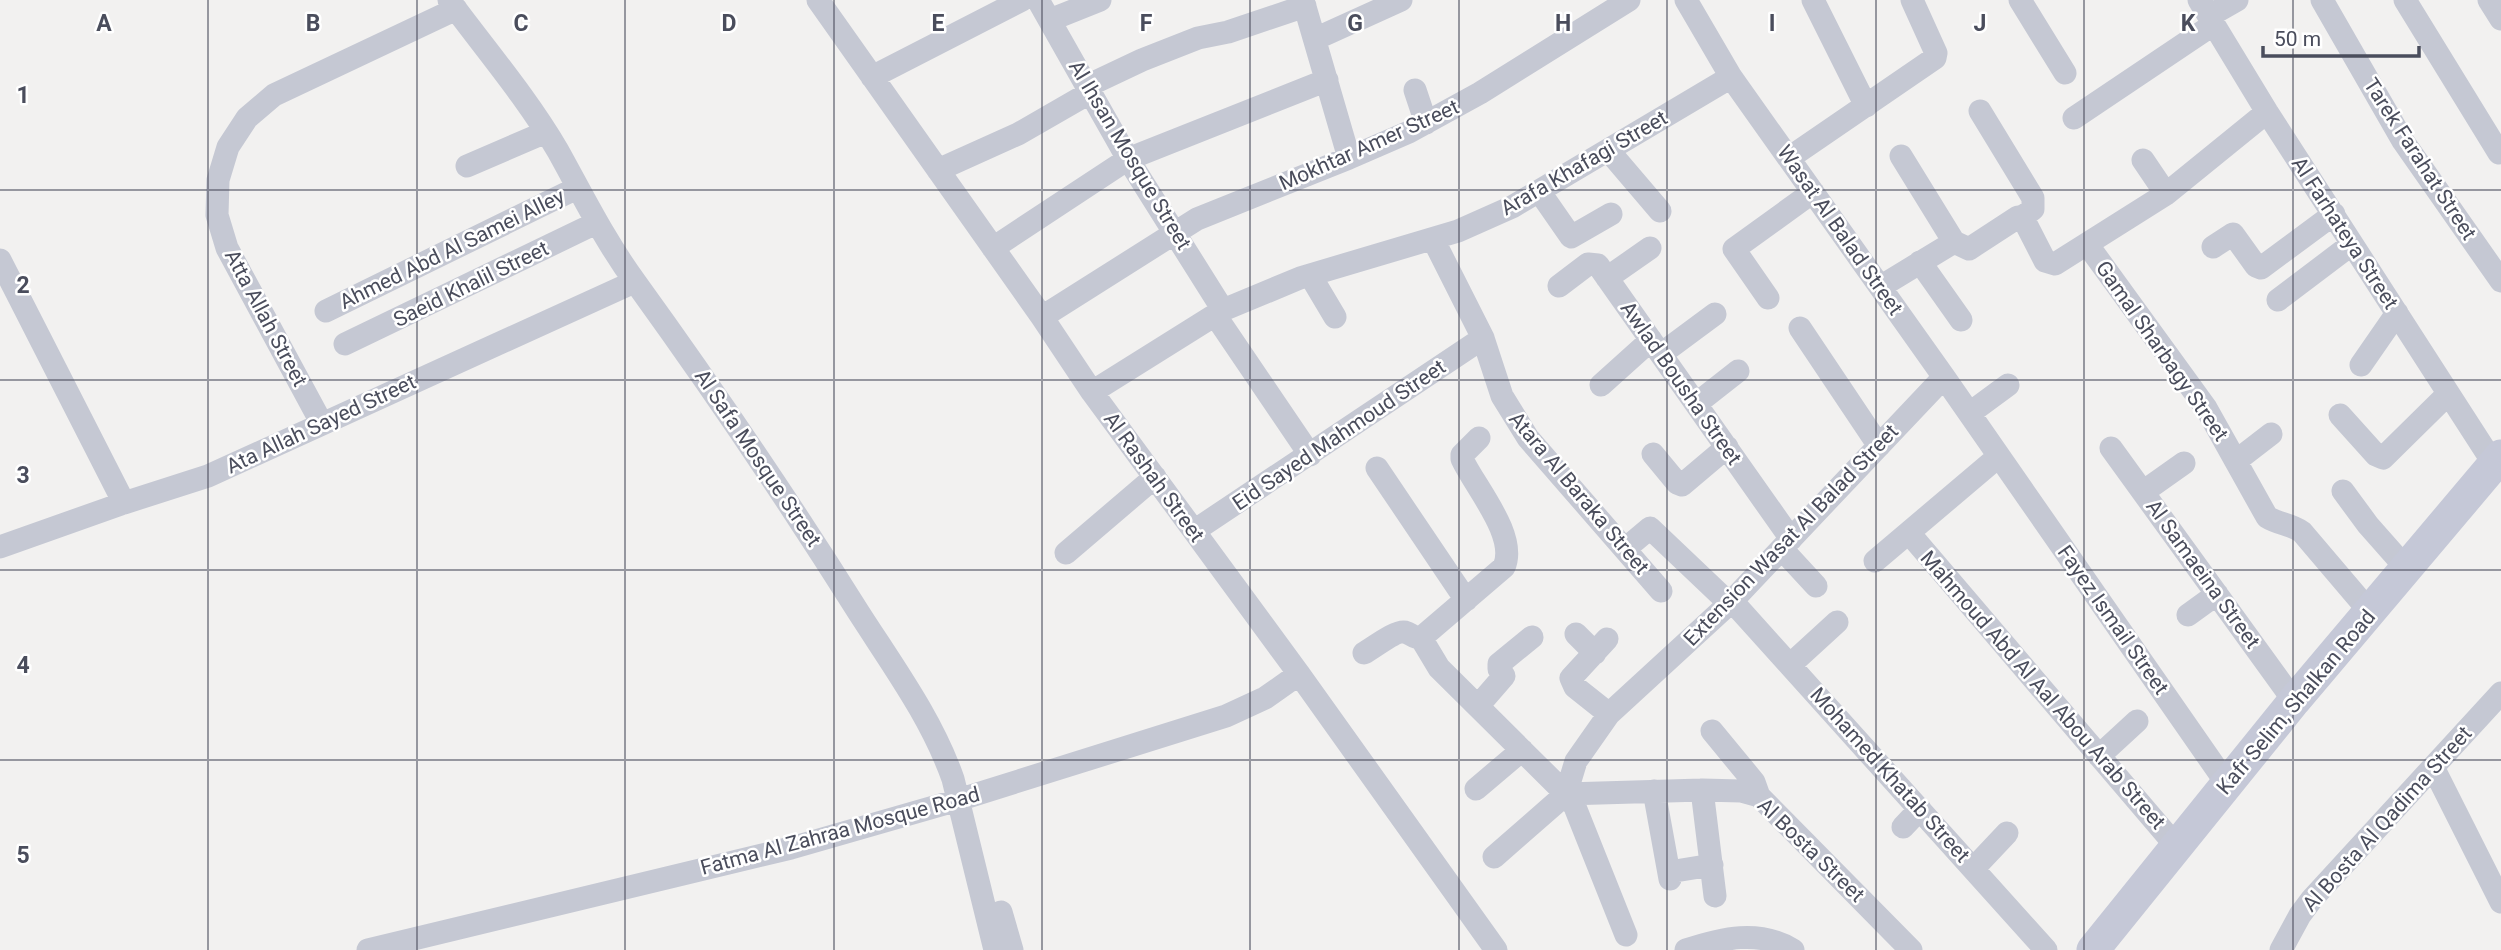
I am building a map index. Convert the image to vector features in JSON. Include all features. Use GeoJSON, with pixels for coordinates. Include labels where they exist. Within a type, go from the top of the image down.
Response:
{"type":"FeatureCollection","features":[{"type":"Feature","properties":{"kind":"street","name":"Al Rashah Street"},"geometry":{"type":"LineString","coordinates":[[818,0],[1092,392],[1299,674],[1496,950]]}},
{"type":"Feature","properties":{"kind":"street"},"geometry":{"type":"LineString","coordinates":[[872,77],[1022,0]]}},
{"type":"Feature","properties":{"kind":"street","name":"Al Ihsan Mosque Street"},"geometry":{"type":"LineString","coordinates":[[1038,0],[1219,313],[1310,455]]}},
{"type":"Feature","properties":{"kind":"street"},"geometry":{"type":"LineString","coordinates":[[1050,20],[1100,0]]}},
{"type":"Feature","properties":{"kind":"street"},"geometry":{"type":"LineString","coordinates":[[1315,39],[1401,0]]}},
{"type":"Feature","properties":{"kind":"street","name":"Mokhtar Amer Street"},"geometry":{"type":"LineString","coordinates":[[1042,317],[1174,231],[1203,216],[1349,158],[1426,123],[1480,93],[1629,0]]}},
{"type":"Feature","properties":{"kind":"street","name":"Wasat Al Balad Street"},"geometry":{"type":"LineString","coordinates":[[1686,0],[1731,77],[1999,456]]}},
{"type":"Feature","properties":{"kind":"street"},"geometry":{"type":"LineString","coordinates":[[1813,0],[1866,106]]}},
{"type":"Feature","properties":{"kind":"street"},"geometry":{"type":"LineString","coordinates":[[1789,158],[1934,60],[1936,52],[1912,0]]}},
{"type":"Feature","properties":{"kind":"street"},"geometry":{"type":"LineString","coordinates":[[2020,0],[2064,73]]}},
{"type":"Feature","properties":{"kind":"street"},"geometry":{"type":"LineString","coordinates":[[2074,118],[2207,13],[2237,0]]}},
{"type":"Feature","properties":{"kind":"street","name":"Tarek Farahat Street"},"geometry":{"type":"LineString","coordinates":[[2322,0],[2403,141],[2501,281]]}},
{"type":"Feature","properties":{"kind":"street"},"geometry":{"type":"LineString","coordinates":[[2405,0],[2499,153]]}},
{"type":"Feature","properties":{"kind":"street"},"geometry":{"type":"LineString","coordinates":[[2489,0],[2501,19]]}},
{"type":"Feature","properties":{"kind":"street"},"geometry":{"type":"LineString","coordinates":[[938,170],[1018,134],[1089,89],[1142,60],[1198,38],[1228,32],[1304,3],[1349,158]]}},
{"type":"Feature","properties":{"kind":"street","name":"Al Safa Mosque Street"},"geometry":{"type":"LineString","coordinates":[[453,5],[546,132],[596,223],[634,282],[674,334],[788,500],[925,717],[964,798],[1012,950]]}},
{"type":"Feature","properties":{"kind":"street","name":"Atta Allah Street"},"geometry":{"type":"LineString","coordinates":[[323,424],[227,248],[218,215],[218,180],[228,147],[247,118],[274,95],[453,5]]}},
{"type":"Feature","properties":{"kind":"street","name":"Al Farhateya Street"},"geometry":{"type":"LineString","coordinates":[[2207,13],[2267,112],[2448,394],[2497,460]]}},
{"type":"Feature","properties":{"kind":"street","name":"Arafa Khafagi Street"},"geometry":{"type":"LineString","coordinates":[[1092,392],[1219,313],[1310,275],[1433,239],[1512,207],[1731,77]]}},
{"type":"Feature","properties":{"kind":"street"},"geometry":{"type":"LineString","coordinates":[[993,248],[1128,159],[1326,80]]}},
{"type":"Feature","properties":{"kind":"street"},"geometry":{"type":"LineString","coordinates":[[1415,90],[1426,123]]}},
{"type":"Feature","properties":{"kind":"street"},"geometry":{"type":"LineString","coordinates":[[1901,156],[1954,242],[1969,249],[2033,209],[2033,198],[1980,111]]}},
{"type":"Feature","properties":{"kind":"street"},"geometry":{"type":"LineString","coordinates":[[2021,218],[2045,261],[2055,264],[2166,194],[2267,112]]}},
{"type":"Feature","properties":{"kind":"street"},"geometry":{"type":"LineString","coordinates":[[467,166],[546,132]]}},
{"type":"Feature","properties":{"kind":"street"},"geometry":{"type":"LineString","coordinates":[[1608,150],[1660,211]]}},
{"type":"Feature","properties":{"kind":"street"},"geometry":{"type":"LineString","coordinates":[[2143,160],[2166,194]]}},
{"type":"Feature","properties":{"kind":"street","name":"Ahmed Abd Al Samei Alley"},"geometry":{"type":"LineString","coordinates":[[327,311],[577,188]]}},
{"type":"Feature","properties":{"kind":"street"},"geometry":{"type":"LineString","coordinates":[[1539,191],[1572,237],[1611,214]]}},
{"type":"Feature","properties":{"kind":"street"},"geometry":{"type":"LineString","coordinates":[[1768,298],[1734,249],[1813,192]]}},
{"type":"Feature","properties":{"kind":"street"},"geometry":{"type":"LineString","coordinates":[[2213,247],[2233,234],[2256,266],[2261,268],[2334,215]]}},
{"type":"Feature","properties":{"kind":"street","name":"Saeid Khalil Street"},"geometry":{"type":"LineString","coordinates":[[345,344],[596,223]]}},
{"type":"Feature","properties":{"kind":"street","name":"Atara Al Baraka Street"},"geometry":{"type":"LineString","coordinates":[[1433,239],[1483,338],[1493,374],[1514,418],[1528,438],[1661,591]]}},
{"type":"Feature","properties":{"kind":"street"},"geometry":{"type":"LineString","coordinates":[[1880,287],[1954,242]]}},
{"type":"Feature","properties":{"kind":"street","name":"Gamal Sharbagy Street"},"geometry":{"type":"LineString","coordinates":[[2087,244],[2206,408],[2267,517],[2302,532],[2370,612]]}},
{"type":"Feature","properties":{"kind":"street"},"geometry":{"type":"LineString","coordinates":[[2278,300],[2352,244]]}},
{"type":"Feature","properties":{"kind":"street"},"geometry":{"type":"LineString","coordinates":[[1559,286],[1591,263],[1598,265],[1607,278],[1650,248]]}},
{"type":"Feature","properties":{"kind":"street"},"geometry":{"type":"LineString","coordinates":[[0,260],[124,503]]}},
{"type":"Feature","properties":{"kind":"street"},"geometry":{"type":"LineString","coordinates":[[1920,262],[1961,320]]}},
{"type":"Feature","properties":{"kind":"street"},"geometry":{"type":"LineString","coordinates":[[1310,275],[1335,317]]}},
{"type":"Feature","properties":{"kind":"street","name":"Awlad Bousha Street"},"geometry":{"type":"LineString","coordinates":[[1607,278],[1727,447],[1816,586]]}},
{"type":"Feature","properties":{"kind":"street","name":"Ata Allah Sayed Street"},"geometry":{"type":"LineString","coordinates":[[0,547],[208,476],[634,282]]}},
{"type":"Feature","properties":{"kind":"street"},"geometry":{"type":"LineString","coordinates":[[2361,365],[2396,313]]}},
{"type":"Feature","properties":{"kind":"street"},"geometry":{"type":"LineString","coordinates":[[1601,385],[1656,347],[1715,314]]}},
{"type":"Feature","properties":{"kind":"street"},"geometry":{"type":"LineString","coordinates":[[1800,328],[1879,446]]}},
{"type":"Feature","properties":{"kind":"street","name":"Eid Sayed Mahmoud Street"},"geometry":{"type":"LineString","coordinates":[[1194,531],[1483,338]]}},
{"type":"Feature","properties":{"kind":"street"},"geometry":{"type":"LineString","coordinates":[[1696,404],[1738,371]]}},
{"type":"Feature","properties":{"kind":"street","name":"Extension Wasat Al Balad Street"},"geometry":{"type":"LineString","coordinates":[[1566,794],[1576,761],[1609,714],[1731,603],[1944,377]]}},
{"type":"Feature","properties":{"kind":"street"},"geometry":{"type":"LineString","coordinates":[[1970,413],[2008,385]]}},
{"type":"Feature","properties":{"kind":"street"},"geometry":{"type":"LineString","coordinates":[[2340,415],[2379,458],[2383,458],[2448,394]]}},
{"type":"Feature","properties":{"kind":"street"},"geometry":{"type":"LineString","coordinates":[[2236,461],[2271,434]]}},
{"type":"Feature","properties":{"kind":"street"},"geometry":{"type":"LineString","coordinates":[[1421,638],[1504,567],[1508,552],[1502,531],[1462,459],[1462,454],[1479,438]]}},
{"type":"Feature","properties":{"kind":"street"},"geometry":{"type":"LineString","coordinates":[[1653,454],[1676,483],[1682,485],[1727,447]]}},
{"type":"Feature","properties":{"kind":"street","name":"Al Samaeina Street"},"geometry":{"type":"LineString","coordinates":[[2111,448],[2294,701]]}},
{"type":"Feature","properties":{"kind":"street"},"geometry":{"type":"LineString","coordinates":[[1875,562],[1999,456]]}},
{"type":"Feature","properties":{"kind":"street","name":"Fayez Ismail Street"},"geometry":{"type":"LineString","coordinates":[[1999,456],[2227,784]]}},
{"type":"Feature","properties":{"kind":"street","name":"Kafr Selim, Shalkan Road"},"geometry":{"type":"LineString","coordinates":[[2093,950],[2294,701],[2497,460]]}},
{"type":"Feature","properties":{"kind":"street"},"geometry":{"type":"LineString","coordinates":[[2143,492],[2184,463]]}},
{"type":"Feature","properties":{"kind":"street"},"geometry":{"type":"LineString","coordinates":[[1377,468],[1466,600]]}},
{"type":"Feature","properties":{"kind":"street"},"geometry":{"type":"LineString","coordinates":[[1066,553],[1155,477]]}},
{"type":"Feature","properties":{"kind":"street"},"geometry":{"type":"LineString","coordinates":[[2343,491],[2368,525],[2406,568]]}},
{"type":"Feature","properties":{"kind":"street","name":"Mohamed Khatab Street"},"geometry":{"type":"LineString","coordinates":[[1625,549],[1650,528],[1731,603],[2046,950]]}},
{"type":"Feature","properties":{"kind":"street","name":"Mahmoud Abd Al Aal Abou Arab Street"},"geometry":{"type":"LineString","coordinates":[[1909,533],[2177,847]]}},
{"type":"Feature","properties":{"kind":"street"},"geometry":{"type":"LineString","coordinates":[[2188,615],[2217,594]]}},
{"type":"Feature","properties":{"kind":"street"},"geometry":{"type":"LineString","coordinates":[[1790,665],[1837,622]]}},
{"type":"Feature","properties":{"kind":"street"},"geometry":{"type":"LineString","coordinates":[[1364,653],[1398,632],[1421,638],[1438,668],[1566,794],[1585,827],[1626,935]]}},
{"type":"Feature","properties":{"kind":"street"},"geometry":{"type":"LineString","coordinates":[[1576,634],[1601,646],[1571,678],[1574,687],[1609,714]]}},
{"type":"Feature","properties":{"kind":"street"},"geometry":{"type":"LineString","coordinates":[[1478,706],[1504,676],[1499,664],[1532,637]]}},
{"type":"Feature","properties":{"kind":"street","name":"Fatma Al Zahraa Mosque Road"},"geometry":{"type":"LineString","coordinates":[[368,950],[791,848],[964,798],[1226,716],[1265,698],[1299,674]]}},
{"type":"Feature","properties":{"kind":"street","name":"Al Bosta Al Qadima Street"},"geometry":{"type":"LineString","coordinates":[[2281,950],[2300,915],[2312,900],[2501,693]]}},
{"type":"Feature","properties":{"kind":"street"},"geometry":{"type":"LineString","coordinates":[[2099,756],[2137,721]]}},
{"type":"Feature","properties":{"kind":"street"},"geometry":{"type":"LineString","coordinates":[[1713,731],[1754,782],[1759,796]]}},
{"type":"Feature","properties":{"kind":"street"},"geometry":{"type":"LineString","coordinates":[[1476,789],[1522,750]]}},
{"type":"Feature","properties":{"kind":"street"},"geometry":{"type":"LineString","coordinates":[[2433,768],[2501,902]]}},
{"type":"Feature","properties":{"kind":"street"},"geometry":{"type":"LineString","coordinates":[[1702,790],[1716,896]]}},
{"type":"Feature","properties":{"kind":"street","name":"Al Bosta Street"},"geometry":{"type":"LineString","coordinates":[[1566,794],[1702,790],[1741,791],[1759,796],[1767,801],[1911,950]]}},
{"type":"Feature","properties":{"kind":"street"},"geometry":{"type":"LineString","coordinates":[[1654,791],[1670,875],[1712,865]]}},
{"type":"Feature","properties":{"kind":"street"},"geometry":{"type":"LineString","coordinates":[[1494,857],[1566,794]]}},
{"type":"Feature","properties":{"kind":"street","name":"Al Safa Mosque Street"},"geometry":{"type":"LineString","coordinates":[[964,798],[995,950]]}},
{"type":"Feature","properties":{"kind":"street"},"geometry":{"type":"LineString","coordinates":[[1903,827],[1920,809]]}},
{"type":"Feature","properties":{"kind":"street"},"geometry":{"type":"LineString","coordinates":[[1974,869],[2007,833]]}},
{"type":"Feature","properties":{"kind":"street"},"geometry":{"type":"LineString","coordinates":[[1686,950],[1737,937],[1759,937],[1779,942],[1793,950]]}}]}
